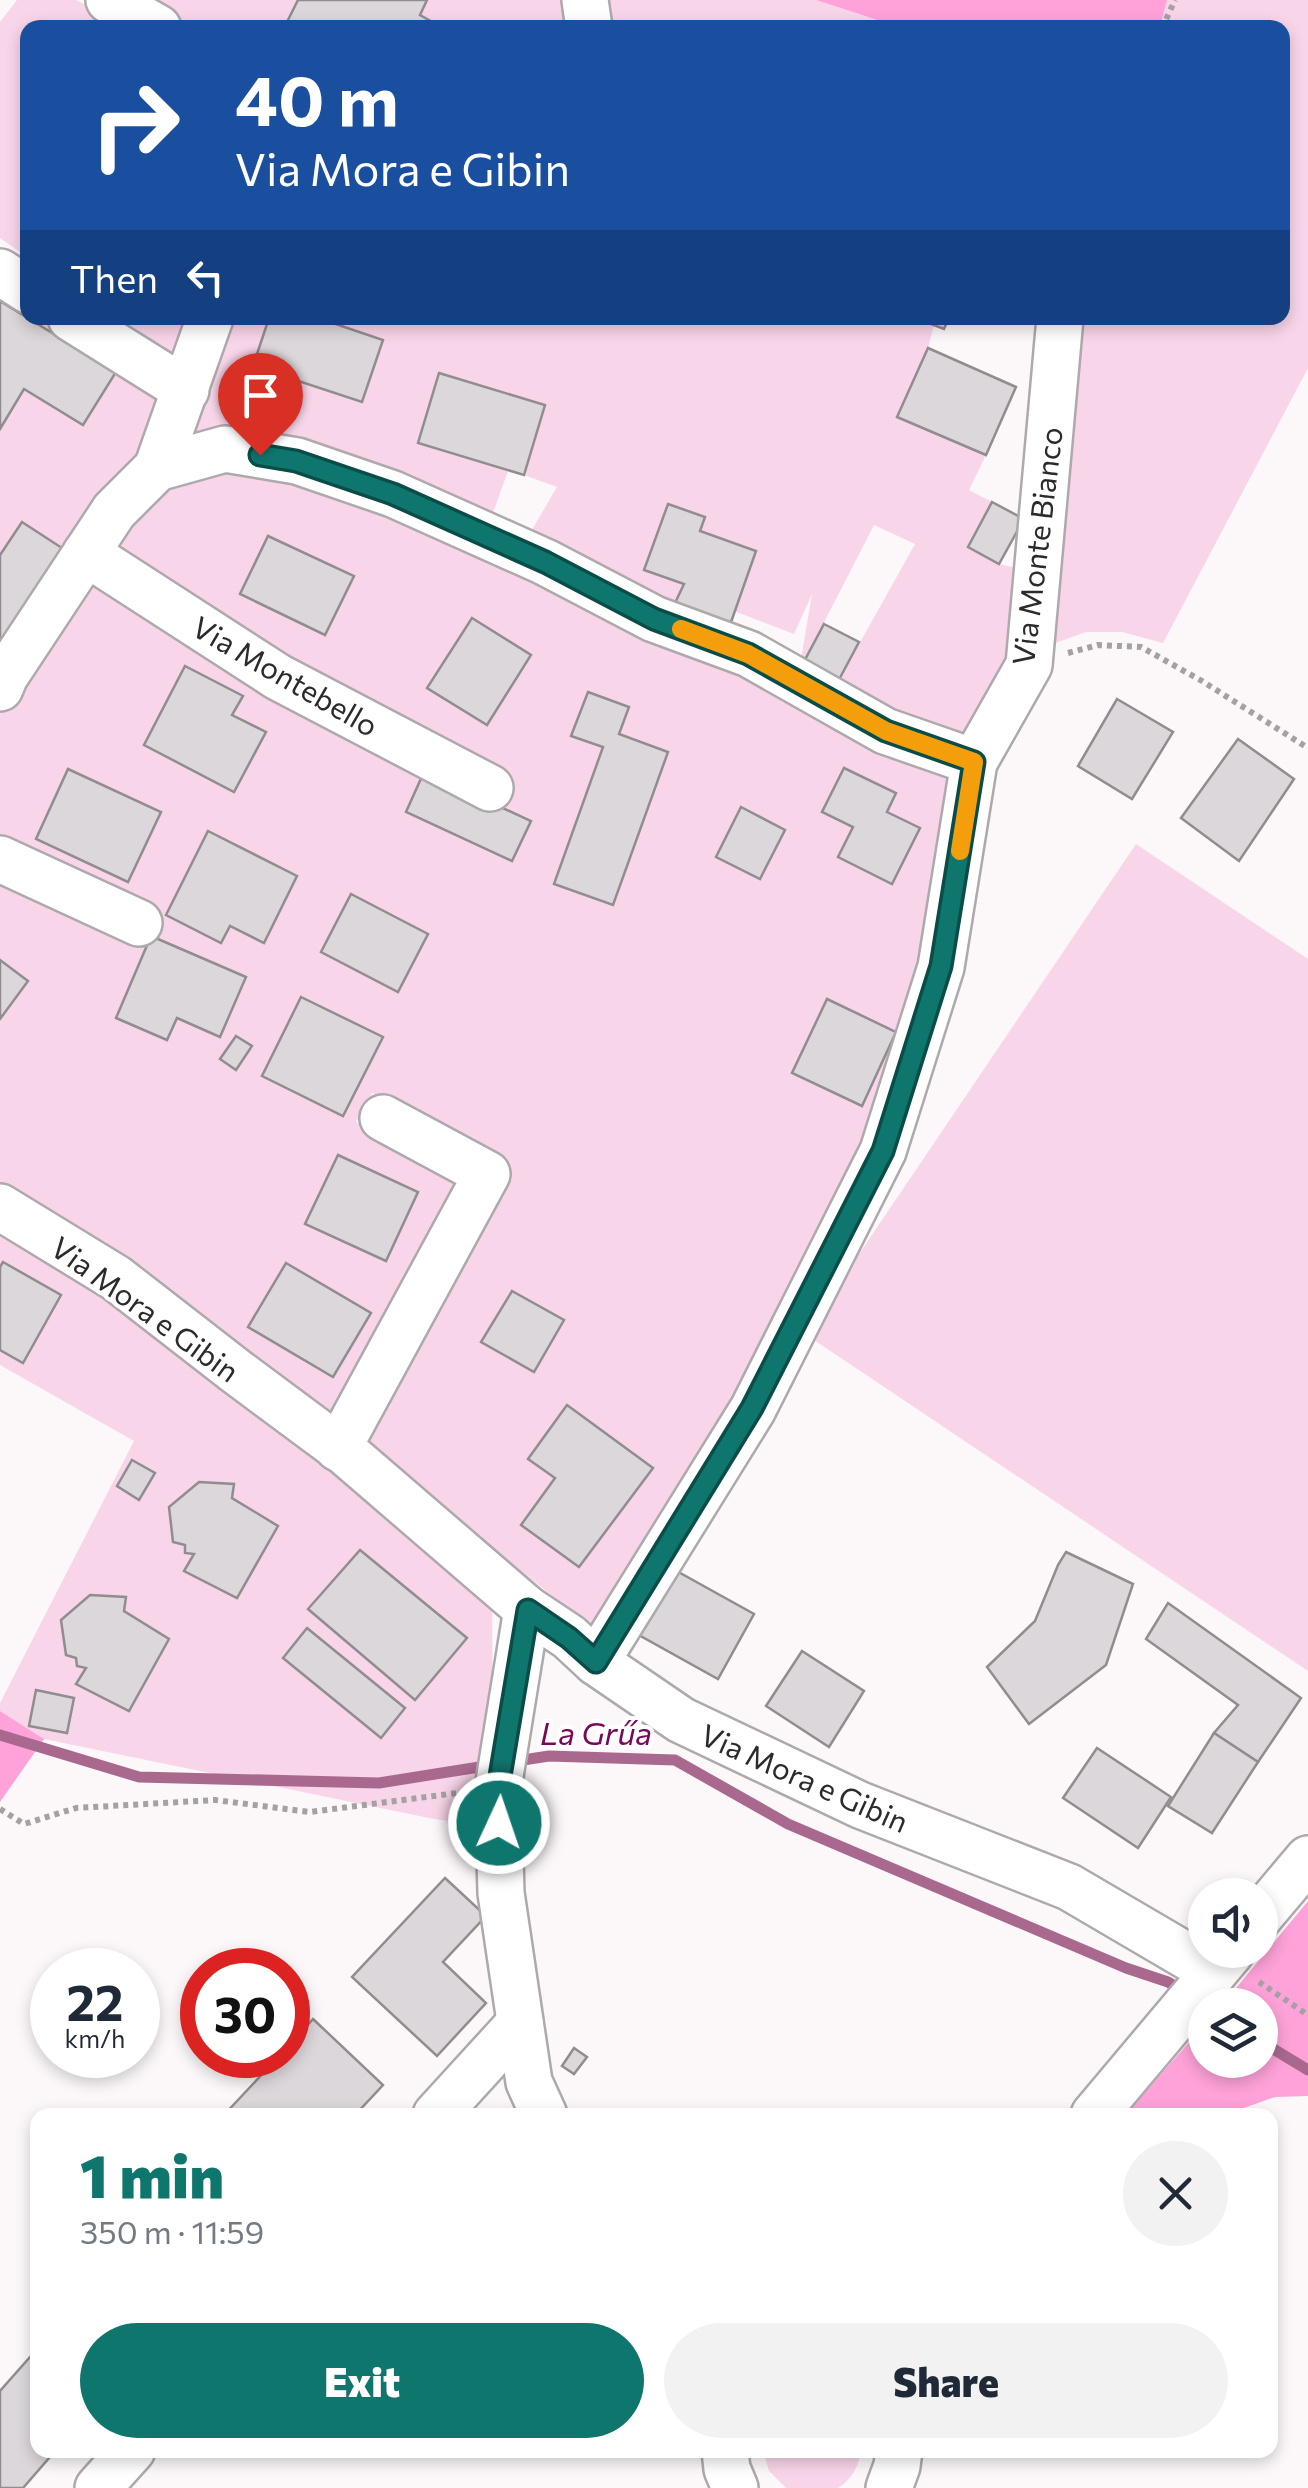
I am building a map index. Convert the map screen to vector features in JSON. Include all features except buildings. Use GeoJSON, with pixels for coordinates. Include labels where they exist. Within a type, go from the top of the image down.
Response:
{"type":"FeatureCollection","features":[{"type":"Feature","properties":{"kind":"street"},"geometry":{"type":"LineString","coordinates":[[108,0],[144,20]]}},
{"type":"Feature","properties":{"kind":"street"},"geometry":{"type":"LineString","coordinates":[[83,325],[186,390]]}},
{"type":"Feature","properties":{"kind":"street"},"geometry":{"type":"LineString","coordinates":[[0,688],[114,511],[157,468],[208,325]]}},
{"type":"Feature","properties":{"kind":"street","name":"Via Monte Bianco"},"geometry":{"type":"LineString","coordinates":[[974,762],[1028,665],[1059,325]]}},
{"type":"Feature","properties":{"kind":"street"},"geometry":{"type":"LineString","coordinates":[[157,468],[225,449],[296,461],[393,494],[545,562],[654,619],[748,654],[886,731],[974,762],[941,966],[883,1151],[752,1408],[596,1662]]}},
{"type":"Feature","properties":{"kind":"street","name":"Via Montebello"},"geometry":{"type":"LineString","coordinates":[[86,553],[278,677],[490,788]]}},
{"type":"Feature","properties":{"kind":"street"},"geometry":{"type":"LineString","coordinates":[[0,859],[139,924]]}},
{"type":"Feature","properties":{"kind":"street"},"geometry":{"type":"LineString","coordinates":[[338,1448],[487,1174],[383,1118]]}},
{"type":"Feature","properties":{"kind":"street","name":"Via Mora e Gibin"},"geometry":{"type":"LineString","coordinates":[[0,1207],[116,1278],[338,1448],[528,1610],[681,1720],[860,1805],[1069,1887],[1188,1943]]}},
{"type":"Feature","properties":{"kind":"street"},"geometry":{"type":"LineString","coordinates":[[528,1610],[501,1775],[500,1893],[529,2082],[541,2108]]}},
{"type":"Feature","properties":{"kind":"street"},"geometry":{"type":"LineString","coordinates":[[1278,1895],[1308,1859]]}},
{"type":"Feature","properties":{"kind":"street"},"geometry":{"type":"LineString","coordinates":[[1100,2108],[1216,1968]]}},
{"type":"Feature","properties":{"kind":"street"},"geometry":{"type":"LineString","coordinates":[[442,2108],[520,2023]]}},
{"type":"Feature","properties":{"kind":"street"},"geometry":{"type":"LineString","coordinates":[[98,2488],[125,2458]]}},
{"type":"Feature","properties":{"kind":"path"},"geometry":{"type":"LineString","coordinates":[[1028,665],[1098,644],[1141,647],[1202,680],[1308,748]]}},
{"type":"Feature","properties":{"kind":"path"},"geometry":{"type":"LineString","coordinates":[[0,1809],[24,1824],[76,1808],[215,1800],[310,1812],[501,1775]]}},
{"type":"Feature","properties":{"kind":"path"},"geometry":{"type":"LineString","coordinates":[[1235,1968],[1308,2015]]}},
{"type":"Feature","properties":{"kind":"shaded area"},"geometry":{"type":"Polygon","coordinates":[[[17,0],[76,0],[115,20],[20,20],[20,252],[0,238],[0,22],[17,0]]]}},
{"type":"Feature","properties":{"kind":"shaded area"},"geometry":{"type":"Polygon","coordinates":[[[106,0],[568,0],[570,20],[142,20],[106,0]]]}},
{"type":"Feature","properties":{"kind":"shaded area"},"geometry":{"type":"Polygon","coordinates":[[[604,0],[816,0],[877,20],[612,20],[604,0]]]}},
{"type":"Feature","properties":{"kind":"shaded area"},"geometry":{"type":"Polygon","coordinates":[[[816,0],[1167,0],[1162,20],[877,20],[816,0]]]}},
{"type":"Feature","properties":{"kind":"shaded area"},"geometry":{"type":"Polygon","coordinates":[[[1167,0],[1308,0],[1308,368],[1163,643],[1122,632],[1086,632],[1047,646],[1072,325],[1290,325],[1290,20],[1162,20],[1167,0]]]}},
{"type":"Feature","properties":{"kind":"shaded area"},"geometry":{"type":"Polygon","coordinates":[[[0,276],[20,287],[20,325],[86,325],[186,381],[140,470],[0,652],[0,276]]]}},
{"type":"Feature","properties":{"kind":"shaded area"},"geometry":{"type":"Polygon","coordinates":[[[130,325],[205,325],[191,365],[130,325]]]}},
{"type":"Feature","properties":{"kind":"shaded area"},"geometry":{"type":"Polygon","coordinates":[[[215,325],[934,325],[928,348],[897,417],[986,455],[969,490],[992,502],[968,547],[999,564],[1033,572],[1028,630],[966,760],[834,689],[915,544],[874,525],[799,671],[812,594],[794,634],[734,611],[756,551],[645,570],[684,584],[675,603],[523,545],[557,487],[524,475],[545,405],[439,373],[418,443],[508,471],[490,521],[404,487],[160,458],[215,325]]]}},
{"type":"Feature","properties":{"kind":"shaded area"},"geometry":{"type":"Polygon","coordinates":[[[196,457],[306,473],[963,774],[877,1143],[605,1639],[497,1551],[349,1447],[506,1164],[372,1093],[356,1122],[466,1187],[335,1426],[0,1188],[0,675],[94,545],[196,457]]]}},
{"type":"Feature","properties":{"kind":"shaded area"},"geometry":{"type":"Polygon","coordinates":[[[1136,844],[1308,959],[1308,1671],[805,1334],[1136,844]]]}},
{"type":"Feature","properties":{"kind":"shaded area"},"geometry":{"type":"Polygon","coordinates":[[[0,1222],[492,1565],[493,1827],[434,1819],[44,1739],[0,1711],[0,1703],[134,1441],[0,1365],[0,1222]]]}},
{"type":"Feature","properties":{"kind":"shaded area"},"geometry":{"type":"Polygon","coordinates":[[[0,1711],[44,1739],[0,1802],[0,1711]]]}},
{"type":"Feature","properties":{"kind":"shaded area"},"geometry":{"type":"Polygon","coordinates":[[[1308,1901],[1308,2096],[1275,2097],[1244,2108],[1131,2108],[1188,2043],[1188,2078],[1278,2078],[1278,1988],[1236,1988],[1253,1968],[1278,1968],[1278,1937],[1308,1901]]]}},
{"type":"Feature","properties":{"kind":"shaded area"},"geometry":{"type":"Polygon","coordinates":[[[765,2458],[860,2458],[854,2472],[838,2488],[786,2488],[769,2471],[765,2458]]]}},
{"type":"Feature","properties":{"kind":"waterway","name":"La Grűa"},"geometry":{"type":"LineString","coordinates":[[0,1735],[139,1777],[379,1783],[492,1765]]}},
{"type":"Feature","properties":{"kind":"waterway","name":"La Grűa"},"geometry":{"type":"LineString","coordinates":[[510,1762],[549,1756],[675,1760],[788,1824],[1185,1992]]}},
{"type":"Feature","properties":{"kind":"waterway","name":"La Grűa"},"geometry":{"type":"LineString","coordinates":[[1278,2052],[1308,2070]]}},
{"type":"Feature","properties":{"kind":"slow traffic"},"geometry":{"type":"LineString","coordinates":[[681,629],[748,654],[886,731],[974,762],[960,851]]}},
{"type":"Feature","properties":{"kind":"route"},"geometry":{"type":"LineString","coordinates":[[260,455],[296,461],[393,494],[545,562],[654,619],[748,654],[886,731],[974,762],[941,966],[883,1151],[752,1408],[596,1662],[528,1610],[498,1788],[499,1823]]}}]}
